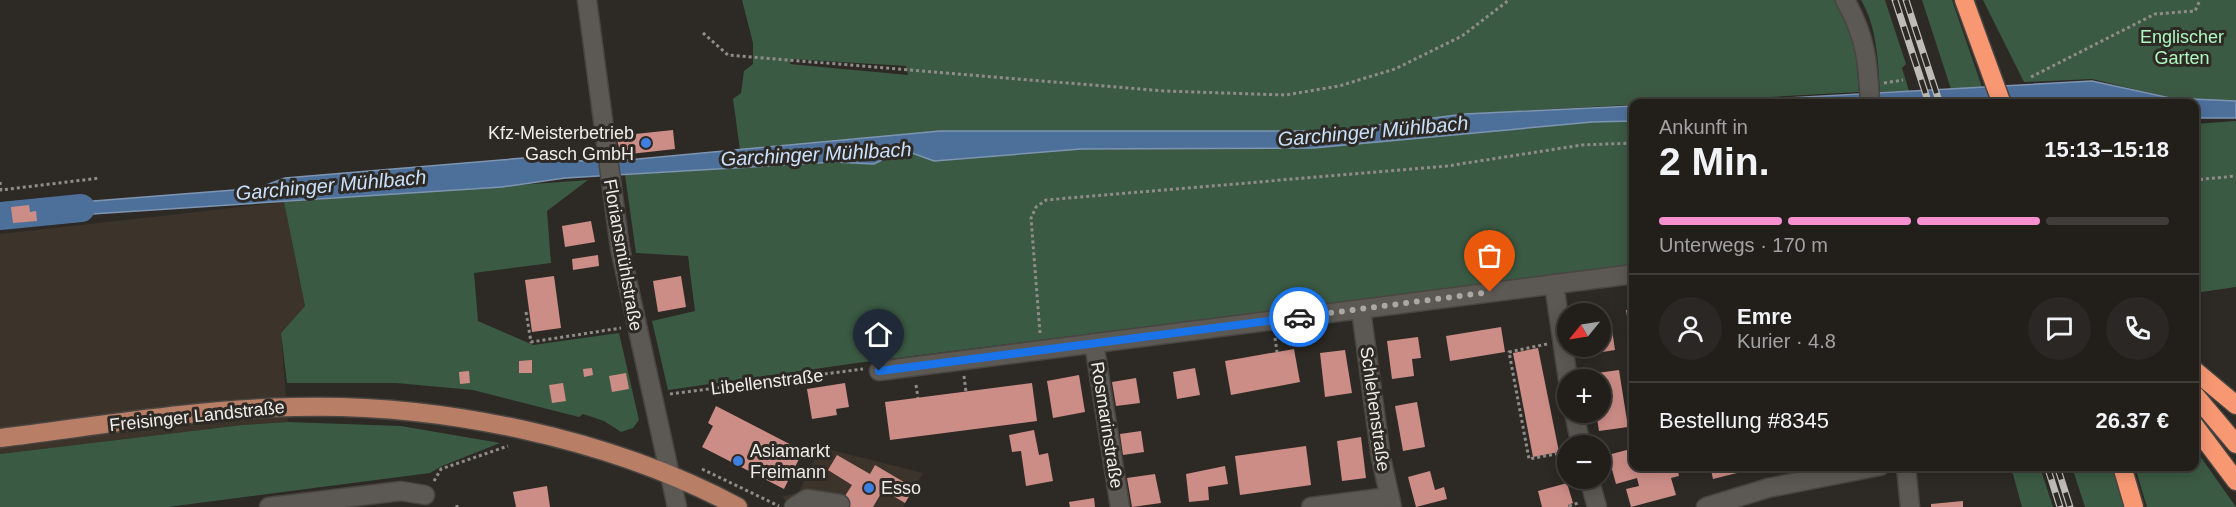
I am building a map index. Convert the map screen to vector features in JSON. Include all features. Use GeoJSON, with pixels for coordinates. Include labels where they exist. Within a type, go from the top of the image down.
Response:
{"type":"FeatureCollection","features":[{"type":"Feature","properties":{"kind":"highway"},"geometry":{"type":"LineString","coordinates":[[1964,0],[2000,99]]}},
{"type":"Feature","properties":{"kind":"highway"},"geometry":{"type":"LineString","coordinates":[[2199,374],[2236,405]]}},
{"type":"Feature","properties":{"kind":"highway"},"geometry":{"type":"LineString","coordinates":[[2199,400],[2236,444]]}},
{"type":"Feature","properties":{"kind":"highway"},"geometry":{"type":"LineString","coordinates":[[2199,432],[2236,481]]}},
{"type":"Feature","properties":{"kind":"highway"},"geometry":{"type":"LineString","coordinates":[[2123,471],[2134,507]]}},
{"type":"Feature","properties":{"kind":"main road","name":"Freisinger Landstraße"},"geometry":{"type":"LineString","coordinates":[[0,438],[221,411],[295,407],[365,408],[427,413],[510,427],[565,440],[669,476],[738,507]]}},
{"type":"Feature","properties":{"kind":"street","name":"Floriansmühlstraße"},"geometry":{"type":"LineString","coordinates":[[587,0],[604,148],[620,248],[650,396],[676,507]]}},
{"type":"Feature","properties":{"kind":"street"},"geometry":{"type":"LineString","coordinates":[[1845,0],[1860,26],[1867,53],[1872,91]]}},
{"type":"Feature","properties":{"kind":"street"},"geometry":{"type":"LineString","coordinates":[[879,371],[1629,275]]}},
{"type":"Feature","properties":{"kind":"street"},"geometry":{"type":"LineString","coordinates":[[1554,284],[1566,369]]}},
{"type":"Feature","properties":{"kind":"street","name":"Schlehenstraße"},"geometry":{"type":"LineString","coordinates":[[1361,310],[1390,502]]}},
{"type":"Feature","properties":{"kind":"street","name":"Rosmarinstraße"},"geometry":{"type":"LineString","coordinates":[[1094,343],[1119,507]]}},
{"type":"Feature","properties":{"kind":"street"},"geometry":{"type":"LineString","coordinates":[[1706,507],[1768,488],[1855,471]]}},
{"type":"Feature","properties":{"kind":"street"},"geometry":{"type":"LineString","coordinates":[[1906,471],[1910,507]]}},
{"type":"Feature","properties":{"kind":"street"},"geometry":{"type":"LineString","coordinates":[[1592,489],[1597,507]]}},
{"type":"Feature","properties":{"kind":"street"},"geometry":{"type":"LineString","coordinates":[[269,507],[401,491],[425,495]]}},
{"type":"Feature","properties":{"kind":"street"},"geometry":{"type":"LineString","coordinates":[[794,507],[807,499],[840,504]]}},
{"type":"Feature","properties":{"kind":"street"},"geometry":{"type":"LineString","coordinates":[[1311,507],[1390,502]]}},
{"type":"Feature","properties":{"kind":"path"},"geometry":{"type":"LineString","coordinates":[[703,33],[728,55],[1164,91],[1285,95],[1339,86],[1395,69],[1462,36],[1509,0]]}},
{"type":"Feature","properties":{"kind":"path"},"geometry":{"type":"LineString","coordinates":[[2031,77],[2155,14],[2195,11],[2200,0]]}},
{"type":"Feature","properties":{"kind":"path"},"geometry":{"type":"LineString","coordinates":[[1872,91],[1903,80]]}},
{"type":"Feature","properties":{"kind":"path"},"geometry":{"type":"LineString","coordinates":[[1042,349],[1031,218],[1036,207],[1046,200],[1447,166],[1582,145],[1629,142]]}},
{"type":"Feature","properties":{"kind":"path"},"geometry":{"type":"LineString","coordinates":[[2199,180],[2236,176]]}},
{"type":"Feature","properties":{"kind":"path"},"geometry":{"type":"LineString","coordinates":[[0,182],[0,190],[100,178]]}},
{"type":"Feature","properties":{"kind":"path"},"geometry":{"type":"LineString","coordinates":[[526,312],[531,342],[618,328]]}},
{"type":"Feature","properties":{"kind":"path"},"geometry":{"type":"LineString","coordinates":[[1275,338],[1277,352]]}},
{"type":"Feature","properties":{"kind":"path"},"geometry":{"type":"LineString","coordinates":[[1547,344],[1509,352],[1529,459],[1557,453]]}},
{"type":"Feature","properties":{"kind":"path"},"geometry":{"type":"LineString","coordinates":[[963,367],[966,392]]}},
{"type":"Feature","properties":{"kind":"path","name":"Libellenstraße"},"geometry":{"type":"LineString","coordinates":[[650,396],[872,368],[879,371]]}},
{"type":"Feature","properties":{"kind":"path"},"geometry":{"type":"LineString","coordinates":[[916,385],[918,398]]}},
{"type":"Feature","properties":{"kind":"path"},"geometry":{"type":"LineString","coordinates":[[425,495],[441,470],[508,446]]}},
{"type":"Feature","properties":{"kind":"path"},"geometry":{"type":"LineString","coordinates":[[697,467],[781,507]]}},
{"type":"Feature","properties":{"kind":"shaded area"},"geometry":{"type":"Polygon","coordinates":[[[284,202],[305,306],[281,333],[288,422],[242,425],[0,454],[0,234],[284,202]]]}},
{"type":"Feature","properties":{"kind":"shaded area"},"geometry":{"type":"Polygon","coordinates":[[[820,447],[923,473],[903,507],[797,507],[781,497],[799,492],[820,447]]]}},
{"type":"Feature","properties":{"kind":"green space"},"geometry":{"type":"Polygon","coordinates":[[[742,0],[1838,0],[1854,31],[1859,92],[1734,99],[1629,99],[1629,105],[1465,114],[1330,131],[940,131],[740,150],[733,99],[741,93],[744,71],[753,64],[753,43],[742,0]],[[792,59],[790,64],[908,75],[906,66],[792,59]]]}},
{"type":"Feature","properties":{"kind":"green space"},"geometry":{"type":"Polygon","coordinates":[[[1861,0],[1885,0],[1906,64],[1902,68],[1909,91],[1880,92],[1874,33],[1861,0]]]}},
{"type":"Feature","properties":{"kind":"green space"},"geometry":{"type":"Polygon","coordinates":[[[1922,0],[1952,0],[1982,87],[1951,89],[1922,0]]]}},
{"type":"Feature","properties":{"kind":"green space","name":"Englischer Garten"},"geometry":{"type":"Polygon","coordinates":[[[1983,0],[2236,0],[2236,101],[2170,98],[2092,79],[2024,82],[1983,0]]]}},
{"type":"Feature","properties":{"kind":"green space"},"geometry":{"type":"Polygon","coordinates":[[[1629,121],[1629,266],[857,363],[668,390],[652,321],[695,311],[688,256],[636,253],[625,175],[834,162],[874,164],[888,157],[912,153],[934,161],[1081,149],[1312,148],[1592,122],[1629,121]]]}},
{"type":"Feature","properties":{"kind":"green space"},"geometry":{"type":"Polygon","coordinates":[[[2236,121],[2236,287],[2199,292],[2199,124],[2236,121]]]}},
{"type":"Feature","properties":{"kind":"green space"},"geometry":{"type":"Polygon","coordinates":[[[588,180],[547,211],[551,263],[474,273],[478,321],[533,345],[619,333],[639,420],[633,428],[621,432],[604,421],[583,414],[579,417],[473,390],[396,383],[287,383],[281,333],[305,306],[284,202],[588,180]]]}},
{"type":"Feature","properties":{"kind":"green space"},"geometry":{"type":"Polygon","coordinates":[[[288,422],[401,426],[500,443],[430,473],[168,507],[0,507],[0,454],[242,425],[288,422]]]}},
{"type":"Feature","properties":{"kind":"green space"},"geometry":{"type":"Polygon","coordinates":[[[2199,455],[2236,507],[2147,507],[2136,471],[2199,471],[2199,455]]]}},
{"type":"Feature","properties":{"kind":"green space"},"geometry":{"type":"Polygon","coordinates":[[[2012,471],[2041,471],[2053,507],[2022,507],[2012,471]]]}},
{"type":"Feature","properties":{"kind":"green space"},"geometry":{"type":"Polygon","coordinates":[[[2073,471],[2115,471],[2125,507],[2085,507],[2073,471]]]}},
{"type":"Feature","properties":{"kind":"water"},"geometry":{"type":"Polygon","coordinates":[[[2092,81],[2170,98],[2192,99],[2067,99],[1768,99],[2092,81]]]}},
{"type":"Feature","properties":{"kind":"water"},"geometry":{"type":"Polygon","coordinates":[[[2199,99],[2236,101],[2236,118],[2199,118],[2199,99]]]}},
{"type":"Feature","properties":{"kind":"water"},"geometry":{"type":"Polygon","coordinates":[[[1629,106],[1629,121],[1592,122],[1313,148],[1081,149],[934,161],[912,153],[888,157],[874,164],[834,162],[565,178],[502,187],[92,214],[45,222],[43,205],[258,188],[285,178],[548,156],[572,161],[627,160],[940,131],[1330,131],[1465,114],[1629,106]]]}},
{"type":"Feature","properties":{"kind":"building","name":"Kfz-Meisterbetrieb Gasch GmbH"},"geometry":{"type":"Polygon","coordinates":[[[673,130],[675,149],[621,155],[616,136],[673,130]]]}},
{"type":"Feature","properties":{"kind":"building"},"geometry":{"type":"Polygon","coordinates":[[[29,205],[30,212],[36,211],[37,221],[13,223],[11,207],[29,205]]]}},
{"type":"Feature","properties":{"kind":"building"},"geometry":{"type":"Polygon","coordinates":[[[591,221],[595,242],[565,247],[562,226],[591,221]]]}},
{"type":"Feature","properties":{"kind":"building"},"geometry":{"type":"Polygon","coordinates":[[[598,255],[599,266],[573,270],[572,259],[598,255]]]}},
{"type":"Feature","properties":{"kind":"building"},"geometry":{"type":"Polygon","coordinates":[[[554,276],[561,328],[532,332],[525,280],[554,276]]]}},
{"type":"Feature","properties":{"kind":"building"},"geometry":{"type":"Polygon","coordinates":[[[681,276],[686,307],[658,312],[653,281],[681,276]]]}},
{"type":"Feature","properties":{"kind":"building"},"geometry":{"type":"Polygon","coordinates":[[[1626,310],[1629,310],[1629,329],[1626,310]]]}},
{"type":"Feature","properties":{"kind":"building"},"geometry":{"type":"Polygon","coordinates":[[[1611,322],[1615,350],[1611,351],[1611,322]]]}},
{"type":"Feature","properties":{"kind":"building"},"geometry":{"type":"Polygon","coordinates":[[[1501,327],[1505,352],[1450,361],[1446,336],[1501,327]]]}},
{"type":"Feature","properties":{"kind":"building"},"geometry":{"type":"Polygon","coordinates":[[[1418,337],[1421,358],[1412,359],[1414,376],[1392,379],[1387,341],[1418,337]]]}},
{"type":"Feature","properties":{"kind":"building"},"geometry":{"type":"Polygon","coordinates":[[[1538,348],[1557,442],[1557,452],[1533,457],[1513,353],[1538,348]]]}},
{"type":"Feature","properties":{"kind":"building"},"geometry":{"type":"Polygon","coordinates":[[[1294,349],[1300,382],[1231,395],[1225,361],[1294,349]]]}},
{"type":"Feature","properties":{"kind":"building"},"geometry":{"type":"Polygon","coordinates":[[[1345,350],[1352,393],[1325,397],[1320,353],[1345,350]]]}},
{"type":"Feature","properties":{"kind":"building"},"geometry":{"type":"Polygon","coordinates":[[[532,360],[532,373],[519,373],[519,361],[532,360]]]}},
{"type":"Feature","properties":{"kind":"building"},"geometry":{"type":"Polygon","coordinates":[[[592,368],[593,375],[584,377],[583,369],[592,368]]]}},
{"type":"Feature","properties":{"kind":"building"},"geometry":{"type":"Polygon","coordinates":[[[1195,368],[1200,395],[1177,399],[1173,372],[1195,368]]]}},
{"type":"Feature","properties":{"kind":"building"},"geometry":{"type":"Polygon","coordinates":[[[1619,370],[1628,427],[1599,431],[1598,423],[1611,423],[1611,371],[1619,370]]]}},
{"type":"Feature","properties":{"kind":"building"},"geometry":{"type":"Polygon","coordinates":[[[469,371],[470,383],[460,384],[459,372],[469,371]]]}},
{"type":"Feature","properties":{"kind":"building"},"geometry":{"type":"Polygon","coordinates":[[[626,373],[629,389],[612,392],[609,376],[626,373]]]}},
{"type":"Feature","properties":{"kind":"building"},"geometry":{"type":"Polygon","coordinates":[[[1079,375],[1085,412],[1053,418],[1047,381],[1079,375]]]}},
{"type":"Feature","properties":{"kind":"building"},"geometry":{"type":"Polygon","coordinates":[[[1136,378],[1140,403],[1116,406],[1112,382],[1136,378]]]}},
{"type":"Feature","properties":{"kind":"building"},"geometry":{"type":"Polygon","coordinates":[[[563,383],[566,401],[552,403],[549,385],[563,383]]]}},
{"type":"Feature","properties":{"kind":"building"},"geometry":{"type":"Polygon","coordinates":[[[845,383],[849,407],[836,409],[837,415],[812,419],[807,389],[845,383]]]}},
{"type":"Feature","properties":{"kind":"building"},"geometry":{"type":"Polygon","coordinates":[[[1032,383],[1037,421],[890,440],[885,402],[1032,383]]]}},
{"type":"Feature","properties":{"kind":"building"},"geometry":{"type":"Polygon","coordinates":[[[1417,402],[1425,447],[1403,451],[1395,406],[1417,402]]]}},
{"type":"Feature","properties":{"kind":"building"},"geometry":{"type":"Polygon","coordinates":[[[716,406],[803,451],[784,489],[702,447],[713,426],[708,423],[716,406]]]}},
{"type":"Feature","properties":{"kind":"building"},"geometry":{"type":"Polygon","coordinates":[[[1034,430],[1039,455],[1048,453],[1053,481],[1026,486],[1021,451],[1012,452],[1009,435],[1034,430]]]}},
{"type":"Feature","properties":{"kind":"building"},"geometry":{"type":"Polygon","coordinates":[[[1141,431],[1144,452],[1123,455],[1120,434],[1141,431]]]}},
{"type":"Feature","properties":{"kind":"building"},"geometry":{"type":"Polygon","coordinates":[[[1361,437],[1366,478],[1342,481],[1337,441],[1361,437]]]}},
{"type":"Feature","properties":{"kind":"building"},"geometry":{"type":"Polygon","coordinates":[[[1306,446],[1311,485],[1240,495],[1235,456],[1306,446]]]}},
{"type":"Feature","properties":{"kind":"building"},"geometry":{"type":"Polygon","coordinates":[[[1629,449],[1629,471],[1678,471],[1679,476],[1671,478],[1676,495],[1631,507],[1626,489],[1639,486],[1637,478],[1616,484],[1611,466],[1611,454],[1629,449]]]}},
{"type":"Feature","properties":{"kind":"building"},"geometry":{"type":"Polygon","coordinates":[[[837,455],[870,474],[875,465],[914,488],[905,503],[883,490],[873,507],[838,507],[852,485],[828,470],[837,455]]]}},
{"type":"Feature","properties":{"kind":"building"},"geometry":{"type":"Polygon","coordinates":[[[1225,466],[1228,484],[1208,487],[1209,500],[1189,502],[1186,474],[1225,466]]]}},
{"type":"Feature","properties":{"kind":"building"},"geometry":{"type":"Polygon","coordinates":[[[1430,471],[1435,490],[1444,487],[1447,499],[1416,507],[1408,477],[1430,471]]]}},
{"type":"Feature","properties":{"kind":"building"},"geometry":{"type":"Polygon","coordinates":[[[1711,471],[1736,471],[1737,473],[1713,479],[1711,471]]]}},
{"type":"Feature","properties":{"kind":"building"},"geometry":{"type":"Polygon","coordinates":[[[1155,474],[1161,503],[1132,507],[1127,478],[1155,474]]]}},
{"type":"Feature","properties":{"kind":"building"},"geometry":{"type":"Polygon","coordinates":[[[547,486],[550,507],[516,507],[513,492],[547,486]]]}},
{"type":"Feature","properties":{"kind":"building"},"geometry":{"type":"Polygon","coordinates":[[[1557,486],[1557,489],[1569,489],[1573,503],[1568,505],[1569,507],[1542,507],[1538,491],[1557,486]]]}},
{"type":"Feature","properties":{"kind":"building"},"geometry":{"type":"Polygon","coordinates":[[[1094,498],[1095,507],[1070,507],[1069,502],[1094,498]]]}},
{"type":"Feature","properties":{"kind":"building"},"geometry":{"type":"Polygon","coordinates":[[[1963,501],[1963,507],[1931,507],[1931,504],[1963,501]]]}},
{"type":"Feature","properties":{"kind":"waterway","name":"Garchinger Mühlbach"},"geometry":{"type":"LineString","coordinates":[[0,216],[81,208]]}},
{"type":"Feature","properties":{"kind":"railway"},"geometry":{"type":"LineString","coordinates":[[1895,0],[1927,99]]}},
{"type":"Feature","properties":{"kind":"railway"},"geometry":{"type":"LineString","coordinates":[[1906,0],[1938,99]]}},
{"type":"Feature","properties":{"kind":"railway"},"geometry":{"type":"LineString","coordinates":[[2049,471],[2060,507]]}},
{"type":"Feature","properties":{"kind":"railway"},"geometry":{"type":"LineString","coordinates":[[2059,471],[2070,507]]}},
{"type":"Feature","properties":{"kind":"way so far"},"geometry":{"type":"LineString","coordinates":[[1299,317],[1490,292]]}},
{"type":"Feature","properties":{"kind":"place","name":"Kfz-Meisterbetrieb Gasch GmbH"},"geometry":{"type":"Point","coordinates":[646,143]}},
{"type":"Feature","properties":{"kind":"place","name":"Asiamarkt Freimann"},"geometry":{"type":"Point","coordinates":[738,461]}},
{"type":"Feature","properties":{"kind":"place","name":"Esso"},"geometry":{"type":"Point","coordinates":[869,488]}},
{"type":"Feature","properties":{"kind":"route"},"geometry":{"type":"LineString","coordinates":[[879,371],[1299,317]]}}]}
